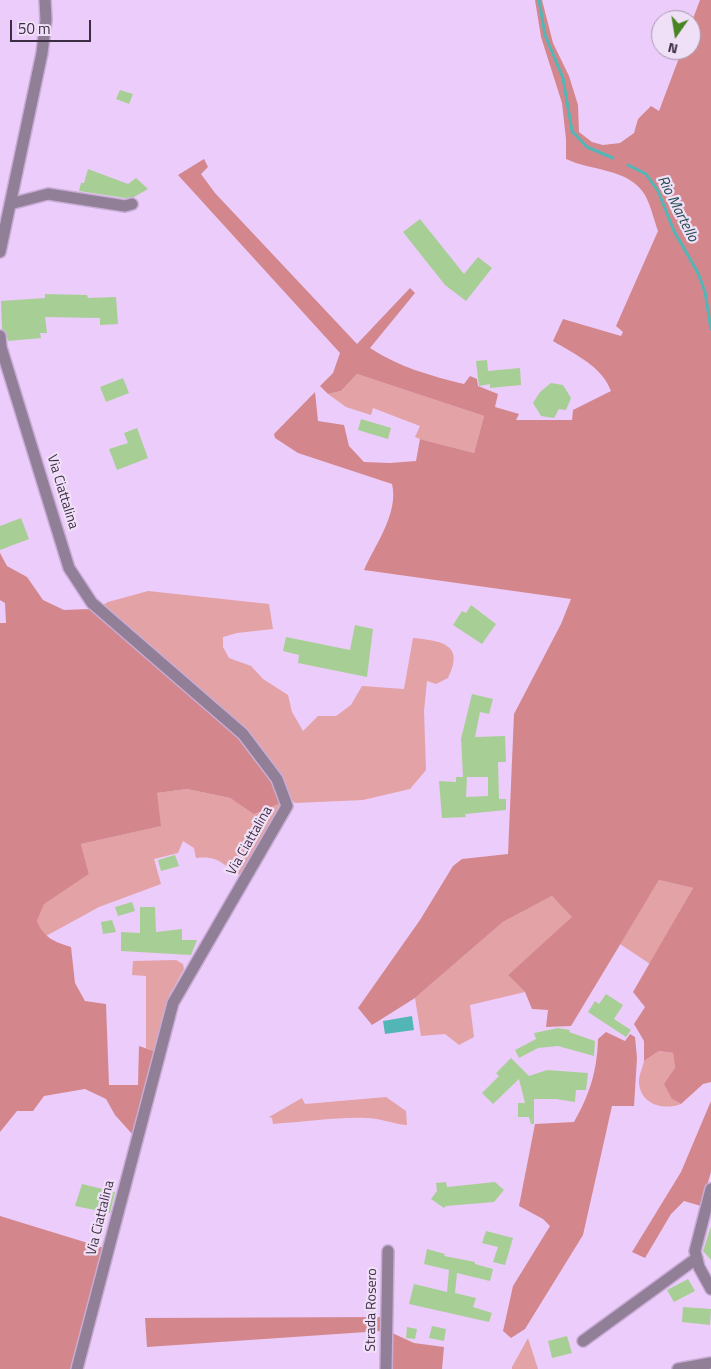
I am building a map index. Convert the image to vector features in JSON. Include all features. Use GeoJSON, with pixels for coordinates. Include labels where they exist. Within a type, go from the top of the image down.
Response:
{"type":"FeatureCollection","features":[{"type":"Feature","properties":{"kind":"street"},"geometry":{"type":"LineString","coordinates":[[0,252],[42,53],[45,0]]}},
{"type":"Feature","properties":{"kind":"street"},"geometry":{"type":"LineString","coordinates":[[10,204],[48,194],[125,206],[132,204]]}},
{"type":"Feature","properties":{"kind":"street","name":"Via Ciattalina"},"geometry":{"type":"LineString","coordinates":[[0,336],[1,347],[69,568],[92,603],[243,734],[277,779],[287,806],[278,826],[173,1003],[77,1369]]}},
{"type":"Feature","properties":{"kind":"street"},"geometry":{"type":"LineString","coordinates":[[711,1189],[695,1251],[698,1262],[711,1289]]}},
{"type":"Feature","properties":{"kind":"street","name":"Strada Rosero"},"geometry":{"type":"LineString","coordinates":[[386,1369],[388,1251]]}},
{"type":"Feature","properties":{"kind":"street"},"geometry":{"type":"LineString","coordinates":[[698,1262],[711,1266]]}},
{"type":"Feature","properties":{"kind":"street"},"geometry":{"type":"LineString","coordinates":[[583,1341],[698,1262]]}},
{"type":"Feature","properties":{"kind":"street"},"geometry":{"type":"LineString","coordinates":[[683,1368],[711,1363]]}},
{"type":"Feature","properties":{"kind":"shaded area"},"geometry":{"type":"Polygon","coordinates":[[[535,0],[542,0],[553,43],[569,76],[578,105],[579,132],[592,142],[603,145],[620,143],[634,133],[638,119],[651,106],[659,111],[678,60],[701,60],[701,10],[696,10],[700,0],[711,0],[711,1082],[703,1084],[681,1104],[672,1099],[664,1084],[675,1068],[673,1053],[659,1051],[644,1061],[644,1041],[634,1024],[645,1007],[633,992],[693,888],[659,880],[571,1026],[546,1027],[548,1010],[532,1009],[525,992],[508,975],[572,917],[552,896],[503,922],[415,998],[372,1025],[358,1008],[420,920],[453,866],[462,859],[508,854],[514,714],[561,624],[571,599],[364,570],[389,517],[393,495],[392,484],[298,453],[275,438],[274,434],[315,392],[318,421],[344,425],[349,446],[364,462],[416,461],[420,439],[474,453],[484,416],[357,374],[341,391],[328,394],[320,386],[333,373],[340,353],[178,175],[204,159],[208,167],[201,174],[215,193],[357,344],[410,288],[415,293],[370,348],[392,361],[439,378],[464,384],[470,376],[477,379],[478,386],[498,394],[495,407],[519,414],[516,420],[572,420],[573,410],[611,391],[601,374],[578,356],[553,341],[563,319],[621,336],[623,332],[616,326],[658,231],[647,199],[638,186],[620,175],[566,159],[562,103],[541,37],[535,0]]]}},
{"type":"Feature","properties":{"kind":"shaded area"},"geometry":{"type":"Polygon","coordinates":[[[357,374],[484,416],[474,453],[415,437],[420,426],[373,408],[371,415],[346,407],[328,394],[341,391],[357,374]]]}},
{"type":"Feature","properties":{"kind":"shaded area"},"geometry":{"type":"Polygon","coordinates":[[[0,553],[7,566],[27,577],[43,600],[64,610],[90,609],[239,739],[272,781],[281,803],[254,814],[230,798],[187,789],[157,793],[161,826],[81,844],[89,874],[44,904],[37,921],[39,927],[50,938],[71,947],[75,983],[85,1001],[106,1004],[109,1085],[138,1085],[139,1046],[154,1051],[133,1135],[115,1115],[106,1099],[85,1089],[44,1096],[33,1111],[17,1111],[0,1132],[0,623],[6,623],[5,603],[0,600],[0,553]]]}},
{"type":"Feature","properties":{"kind":"shaded area"},"geometry":{"type":"Polygon","coordinates":[[[148,591],[269,604],[273,629],[237,633],[223,637],[223,647],[229,658],[251,666],[263,679],[288,695],[292,712],[303,731],[318,716],[336,716],[351,705],[362,686],[404,689],[413,638],[433,641],[448,646],[454,658],[453,667],[448,678],[436,684],[427,681],[424,711],[426,770],[410,789],[363,800],[295,803],[290,798],[282,777],[104,608],[103,605],[108,602],[148,591]]]}},
{"type":"Feature","properties":{"kind":"shaded area"},"geometry":{"type":"Polygon","coordinates":[[[187,789],[230,798],[254,813],[281,803],[279,814],[242,876],[221,862],[211,858],[196,858],[194,848],[183,841],[178,853],[154,859],[161,884],[99,907],[46,936],[42,934],[37,921],[44,903],[89,874],[81,844],[160,826],[156,793],[187,789]]]}},
{"type":"Feature","properties":{"kind":"shaded area"},"geometry":{"type":"Polygon","coordinates":[[[659,880],[693,888],[650,964],[620,944],[659,880]]]}},
{"type":"Feature","properties":{"kind":"shaded area"},"geometry":{"type":"Polygon","coordinates":[[[552,896],[573,917],[508,975],[525,992],[470,1005],[474,1037],[459,1045],[445,1034],[421,1036],[415,998],[503,922],[552,896]]]}},
{"type":"Feature","properties":{"kind":"shaded area"},"geometry":{"type":"Polygon","coordinates":[[[176,960],[183,964],[184,969],[169,996],[154,1051],[146,1048],[146,976],[132,975],[133,961],[176,960]]]}},
{"type":"Feature","properties":{"kind":"shaded area"},"geometry":{"type":"Polygon","coordinates":[[[412,1016],[414,1030],[385,1034],[383,1021],[412,1016]]]}},
{"type":"Feature","properties":{"kind":"shaded area"},"geometry":{"type":"Polygon","coordinates":[[[606,1032],[625,1041],[630,1034],[635,1037],[637,1058],[634,1106],[612,1106],[583,1235],[525,1329],[511,1338],[503,1331],[513,1286],[550,1226],[543,1219],[519,1206],[535,1124],[574,1122],[592,1082],[598,1039],[606,1032]]]}},
{"type":"Feature","properties":{"kind":"shaded area"},"geometry":{"type":"Polygon","coordinates":[[[659,1051],[673,1053],[675,1068],[672,1099],[681,1104],[667,1107],[653,1104],[643,1095],[640,1089],[639,1079],[644,1061],[659,1051]]]}},
{"type":"Feature","properties":{"kind":"shaded area"},"geometry":{"type":"Polygon","coordinates":[[[386,1097],[406,1111],[407,1125],[371,1118],[273,1124],[272,1118],[269,1117],[302,1098],[305,1104],[386,1097]]]}},
{"type":"Feature","properties":{"kind":"shaded area"},"geometry":{"type":"Polygon","coordinates":[[[711,1101],[711,1172],[701,1206],[684,1201],[671,1214],[645,1258],[632,1252],[681,1172],[711,1101]]]}},
{"type":"Feature","properties":{"kind":"shaded area"},"geometry":{"type":"Polygon","coordinates":[[[0,1216],[104,1248],[73,1369],[0,1369],[0,1216]]]}},
{"type":"Feature","properties":{"kind":"shaded area"},"geometry":{"type":"Polygon","coordinates":[[[382,1317],[381,1331],[147,1347],[145,1318],[382,1317]]]}},
{"type":"Feature","properties":{"kind":"shaded area"},"geometry":{"type":"Polygon","coordinates":[[[390,1332],[414,1343],[444,1347],[442,1369],[390,1369],[390,1332]]]}},
{"type":"Feature","properties":{"kind":"shaded area"},"geometry":{"type":"Polygon","coordinates":[[[528,1338],[538,1369],[512,1369],[512,1367],[528,1338]]]}},
{"type":"Feature","properties":{"kind":"building"},"geometry":{"type":"Polygon","coordinates":[[[120,90],[133,94],[129,104],[116,99],[120,90]]]}},
{"type":"Feature","properties":{"kind":"building"},"geometry":{"type":"Polygon","coordinates":[[[88,169],[128,184],[136,178],[148,189],[134,197],[125,198],[79,191],[81,183],[84,183],[88,169]]]}},
{"type":"Feature","properties":{"kind":"building"},"geometry":{"type":"Polygon","coordinates":[[[420,219],[464,274],[478,257],[492,268],[466,301],[445,285],[403,232],[420,219]]]}},
{"type":"Feature","properties":{"kind":"building"},"geometry":{"type":"Polygon","coordinates":[[[45,294],[87,295],[88,298],[116,297],[118,324],[100,325],[100,318],[45,317],[47,333],[40,333],[41,338],[8,341],[6,332],[2,329],[1,301],[45,298],[45,294]]]}},
{"type":"Feature","properties":{"kind":"building"},"geometry":{"type":"Polygon","coordinates":[[[487,360],[488,371],[520,368],[521,385],[490,388],[490,384],[479,386],[476,361],[487,360]]]}},
{"type":"Feature","properties":{"kind":"building"},"geometry":{"type":"Polygon","coordinates":[[[123,378],[129,393],[106,402],[100,387],[123,378]]]}},
{"type":"Feature","properties":{"kind":"building"},"geometry":{"type":"Polygon","coordinates":[[[551,383],[563,385],[571,398],[566,410],[559,409],[554,418],[541,416],[533,403],[540,392],[551,383]]]}},
{"type":"Feature","properties":{"kind":"building"},"geometry":{"type":"Polygon","coordinates":[[[361,419],[391,428],[388,439],[358,430],[361,419]]]}},
{"type":"Feature","properties":{"kind":"building"},"geometry":{"type":"Polygon","coordinates":[[[137,428],[148,458],[117,470],[109,449],[128,443],[124,433],[137,428]]]}},
{"type":"Feature","properties":{"kind":"building"},"geometry":{"type":"Polygon","coordinates":[[[21,518],[29,539],[0,550],[0,526],[21,518]]]}},
{"type":"Feature","properties":{"kind":"building"},"geometry":{"type":"Polygon","coordinates":[[[471,605],[496,624],[482,644],[453,625],[462,611],[466,613],[471,605]]]}},
{"type":"Feature","properties":{"kind":"building"},"geometry":{"type":"Polygon","coordinates":[[[355,625],[373,629],[367,677],[298,663],[299,655],[283,651],[286,637],[350,650],[355,625]]]}},
{"type":"Feature","properties":{"kind":"building"},"geometry":{"type":"Polygon","coordinates":[[[472,694],[493,699],[489,714],[480,712],[475,737],[505,736],[506,762],[498,762],[499,799],[506,799],[506,810],[465,814],[466,817],[442,818],[439,781],[456,782],[456,777],[463,777],[461,739],[472,694]],[[467,777],[466,797],[488,796],[488,777],[467,777]]]}},
{"type":"Feature","properties":{"kind":"building"},"geometry":{"type":"Polygon","coordinates":[[[175,855],[179,866],[161,871],[158,860],[175,855]]]}},
{"type":"Feature","properties":{"kind":"building"},"geometry":{"type":"Polygon","coordinates":[[[132,902],[135,911],[118,916],[115,907],[132,902]]]}},
{"type":"Feature","properties":{"kind":"building"},"geometry":{"type":"Polygon","coordinates":[[[140,907],[155,907],[156,932],[182,929],[182,940],[197,940],[191,955],[121,951],[121,932],[140,933],[140,907]]]}},
{"type":"Feature","properties":{"kind":"building"},"geometry":{"type":"Polygon","coordinates":[[[112,920],[116,932],[103,934],[101,922],[112,920]]]}},
{"type":"Feature","properties":{"kind":"building"},"geometry":{"type":"Polygon","coordinates":[[[606,994],[623,1005],[614,1019],[631,1030],[626,1037],[588,1012],[595,1001],[599,1004],[606,994]]]}},
{"type":"Feature","properties":{"kind":"building"},"geometry":{"type":"Polygon","coordinates":[[[558,1028],[570,1030],[569,1032],[595,1041],[594,1056],[558,1046],[538,1048],[519,1058],[515,1050],[536,1039],[534,1033],[558,1028]]]}},
{"type":"Feature","properties":{"kind":"building"},"geometry":{"type":"Polygon","coordinates":[[[511,1058],[529,1076],[547,1070],[588,1073],[586,1090],[576,1090],[575,1102],[556,1099],[534,1099],[534,1124],[531,1124],[529,1117],[518,1117],[518,1103],[525,1103],[519,1079],[493,1104],[482,1093],[499,1076],[496,1073],[511,1058]]]}},
{"type":"Feature","properties":{"kind":"building"},"geometry":{"type":"Polygon","coordinates":[[[446,1182],[447,1187],[495,1182],[504,1190],[494,1202],[446,1206],[444,1208],[431,1199],[437,1191],[436,1183],[446,1182]]]}},
{"type":"Feature","properties":{"kind":"building"},"geometry":{"type":"Polygon","coordinates":[[[82,1184],[115,1192],[110,1213],[75,1206],[82,1184]]]}},
{"type":"Feature","properties":{"kind":"building"},"geometry":{"type":"Polygon","coordinates":[[[711,1226],[711,1260],[703,1251],[711,1226]]]}},
{"type":"Feature","properties":{"kind":"building"},"geometry":{"type":"Polygon","coordinates":[[[486,1231],[513,1238],[505,1265],[493,1262],[498,1247],[482,1243],[486,1231]]]}},
{"type":"Feature","properties":{"kind":"building"},"geometry":{"type":"Polygon","coordinates":[[[427,1249],[445,1254],[444,1256],[475,1262],[475,1264],[493,1269],[490,1281],[457,1273],[455,1293],[476,1298],[473,1307],[492,1313],[489,1322],[409,1304],[414,1284],[447,1292],[449,1270],[424,1264],[427,1249]]]}},
{"type":"Feature","properties":{"kind":"building"},"geometry":{"type":"Polygon","coordinates":[[[688,1279],[695,1291],[674,1302],[667,1290],[688,1279]]]}},
{"type":"Feature","properties":{"kind":"building"},"geometry":{"type":"Polygon","coordinates":[[[683,1307],[711,1309],[710,1325],[682,1322],[683,1307]]]}},
{"type":"Feature","properties":{"kind":"building"},"geometry":{"type":"Polygon","coordinates":[[[432,1326],[446,1329],[444,1341],[429,1338],[432,1326]]]}},
{"type":"Feature","properties":{"kind":"building"},"geometry":{"type":"Polygon","coordinates":[[[407,1327],[417,1329],[415,1339],[406,1338],[407,1327]]]}},
{"type":"Feature","properties":{"kind":"building"},"geometry":{"type":"Polygon","coordinates":[[[567,1336],[572,1353],[552,1358],[548,1341],[567,1336]]]}},
{"type":"Feature","properties":{"kind":"waterway"},"geometry":{"type":"LineString","coordinates":[[539,0],[545,35],[563,78],[572,131],[587,147],[613,158]]}},
{"type":"Feature","properties":{"kind":"waterway","name":"Rio Martello"},"geometry":{"type":"LineString","coordinates":[[628,165],[646,174],[658,191],[674,231],[698,273],[705,292],[711,329]]}}]}
